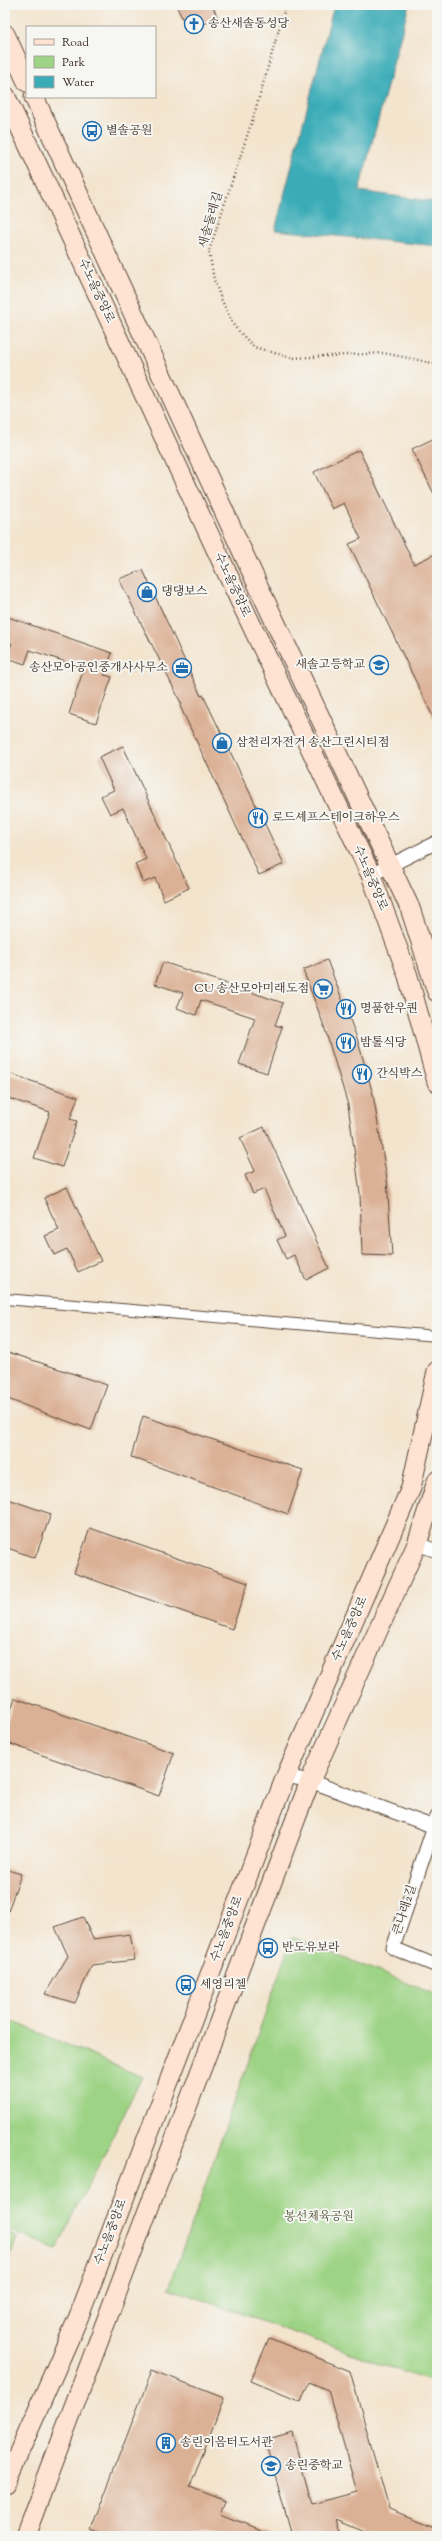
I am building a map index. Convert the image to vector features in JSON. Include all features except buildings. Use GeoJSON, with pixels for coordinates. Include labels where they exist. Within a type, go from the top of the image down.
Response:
{"type":"FeatureCollection","features":[{"type":"Feature","properties":{"kind":"main road"},"geometry":{"type":"LineString","coordinates":[[5,34],[26,80]]}},
{"type":"Feature","properties":{"kind":"main road","name":"수노을중앙로"},"geometry":{"type":"LineString","coordinates":[[5,95],[237,596],[371,875],[408,976],[437,1082]]}},
{"type":"Feature","properties":{"kind":"main road","name":"수노을중앙로"},"geometry":{"type":"LineString","coordinates":[[34,98],[261,592],[410,908],[437,992]]}},
{"type":"Feature","properties":{"kind":"main road","name":"수노을중앙로"},"geometry":{"type":"LineString","coordinates":[[5,2484],[79,2316],[286,1776],[411,1488],[437,1371]]}},
{"type":"Feature","properties":{"kind":"main road"},"geometry":{"type":"LineString","coordinates":[[25,2536],[310,1781],[418,1544],[437,1481]]}},
{"type":"Feature","properties":{"kind":"street"},"geometry":{"type":"LineString","coordinates":[[371,875],[437,842]]}},
{"type":"Feature","properties":{"kind":"street"},"geometry":{"type":"LineString","coordinates":[[5,1299],[437,1336]]}},
{"type":"Feature","properties":{"kind":"street"},"geometry":{"type":"LineString","coordinates":[[418,1544],[437,1551]]}},
{"type":"Feature","properties":{"kind":"street","name":"큰나래2길"},"geometry":{"type":"LineString","coordinates":[[286,1776],[310,1781],[436,1824],[393,1948],[437,1966]]}},
{"type":"Feature","properties":{"kind":"path","name":"새솔둘레길"},"geometry":{"type":"LineString","coordinates":[[286,5],[254,115],[209,251],[214,280],[222,301],[234,326],[254,347],[292,358],[384,353],[437,364]]}},
{"type":"Feature","properties":{"kind":"green space","name":"봉선체육공원"},"geometry":{"type":"Polygon","coordinates":[[[292,1937],[437,1995],[437,2384],[169,2288],[292,1937]]]}},
{"type":"Feature","properties":{"kind":"green space"},"geometry":{"type":"Polygon","coordinates":[[[5,2018],[142,2077],[57,2249],[5,2229],[5,2018]]]}},
{"type":"Feature","properties":{"kind":"green space"},"geometry":{"type":"Polygon","coordinates":[[[5,2233],[17,2237],[5,2271],[5,2233]]]}},
{"type":"Feature","properties":{"kind":"water"},"geometry":{"type":"Polygon","coordinates":[[[334,5],[409,5],[359,191],[437,202],[437,246],[275,230],[334,5]]]}},
{"type":"Feature","properties":{"kind":"place","name":"송산새솔동성당"},"geometry":{"type":"Point","coordinates":[194,24]}},
{"type":"Feature","properties":{"kind":"place","name":"별솔공원"},"geometry":{"type":"Point","coordinates":[92,131]}},
{"type":"Feature","properties":{"kind":"place","name":"댕댕보스"},"geometry":{"type":"Point","coordinates":[147,592]}},
{"type":"Feature","properties":{"kind":"place","name":"새솔고등학교"},"geometry":{"type":"Point","coordinates":[379,665]}},
{"type":"Feature","properties":{"kind":"place","name":"송산모아공인중개사사무소"},"geometry":{"type":"Point","coordinates":[182,668]}},
{"type":"Feature","properties":{"kind":"place","name":"삼천리자전거 송산그린시티점"},"geometry":{"type":"Point","coordinates":[222,743]}},
{"type":"Feature","properties":{"kind":"place","name":"로드셰프스테이크하우스"},"geometry":{"type":"Point","coordinates":[258,818]}},
{"type":"Feature","properties":{"kind":"place","name":"CU 송산모아미래도점"},"geometry":{"type":"Point","coordinates":[323,989]}},
{"type":"Feature","properties":{"kind":"place","name":"명품한우퀀"},"geometry":{"type":"Point","coordinates":[346,1009]}},
{"type":"Feature","properties":{"kind":"place","name":"밤톨식당"},"geometry":{"type":"Point","coordinates":[346,1043]}},
{"type":"Feature","properties":{"kind":"place","name":"간식박스"},"geometry":{"type":"Point","coordinates":[362,1074]}},
{"type":"Feature","properties":{"kind":"place","name":"반도유보라"},"geometry":{"type":"Point","coordinates":[268,1948]}},
{"type":"Feature","properties":{"kind":"place","name":"세영리첼"},"geometry":{"type":"Point","coordinates":[186,1985]}},
{"type":"Feature","properties":{"kind":"place","name":"송린이음터도서관"},"geometry":{"type":"Point","coordinates":[166,2443]}},
{"type":"Feature","properties":{"kind":"place","name":"송린중학교"},"geometry":{"type":"Point","coordinates":[271,2466]}}]}
